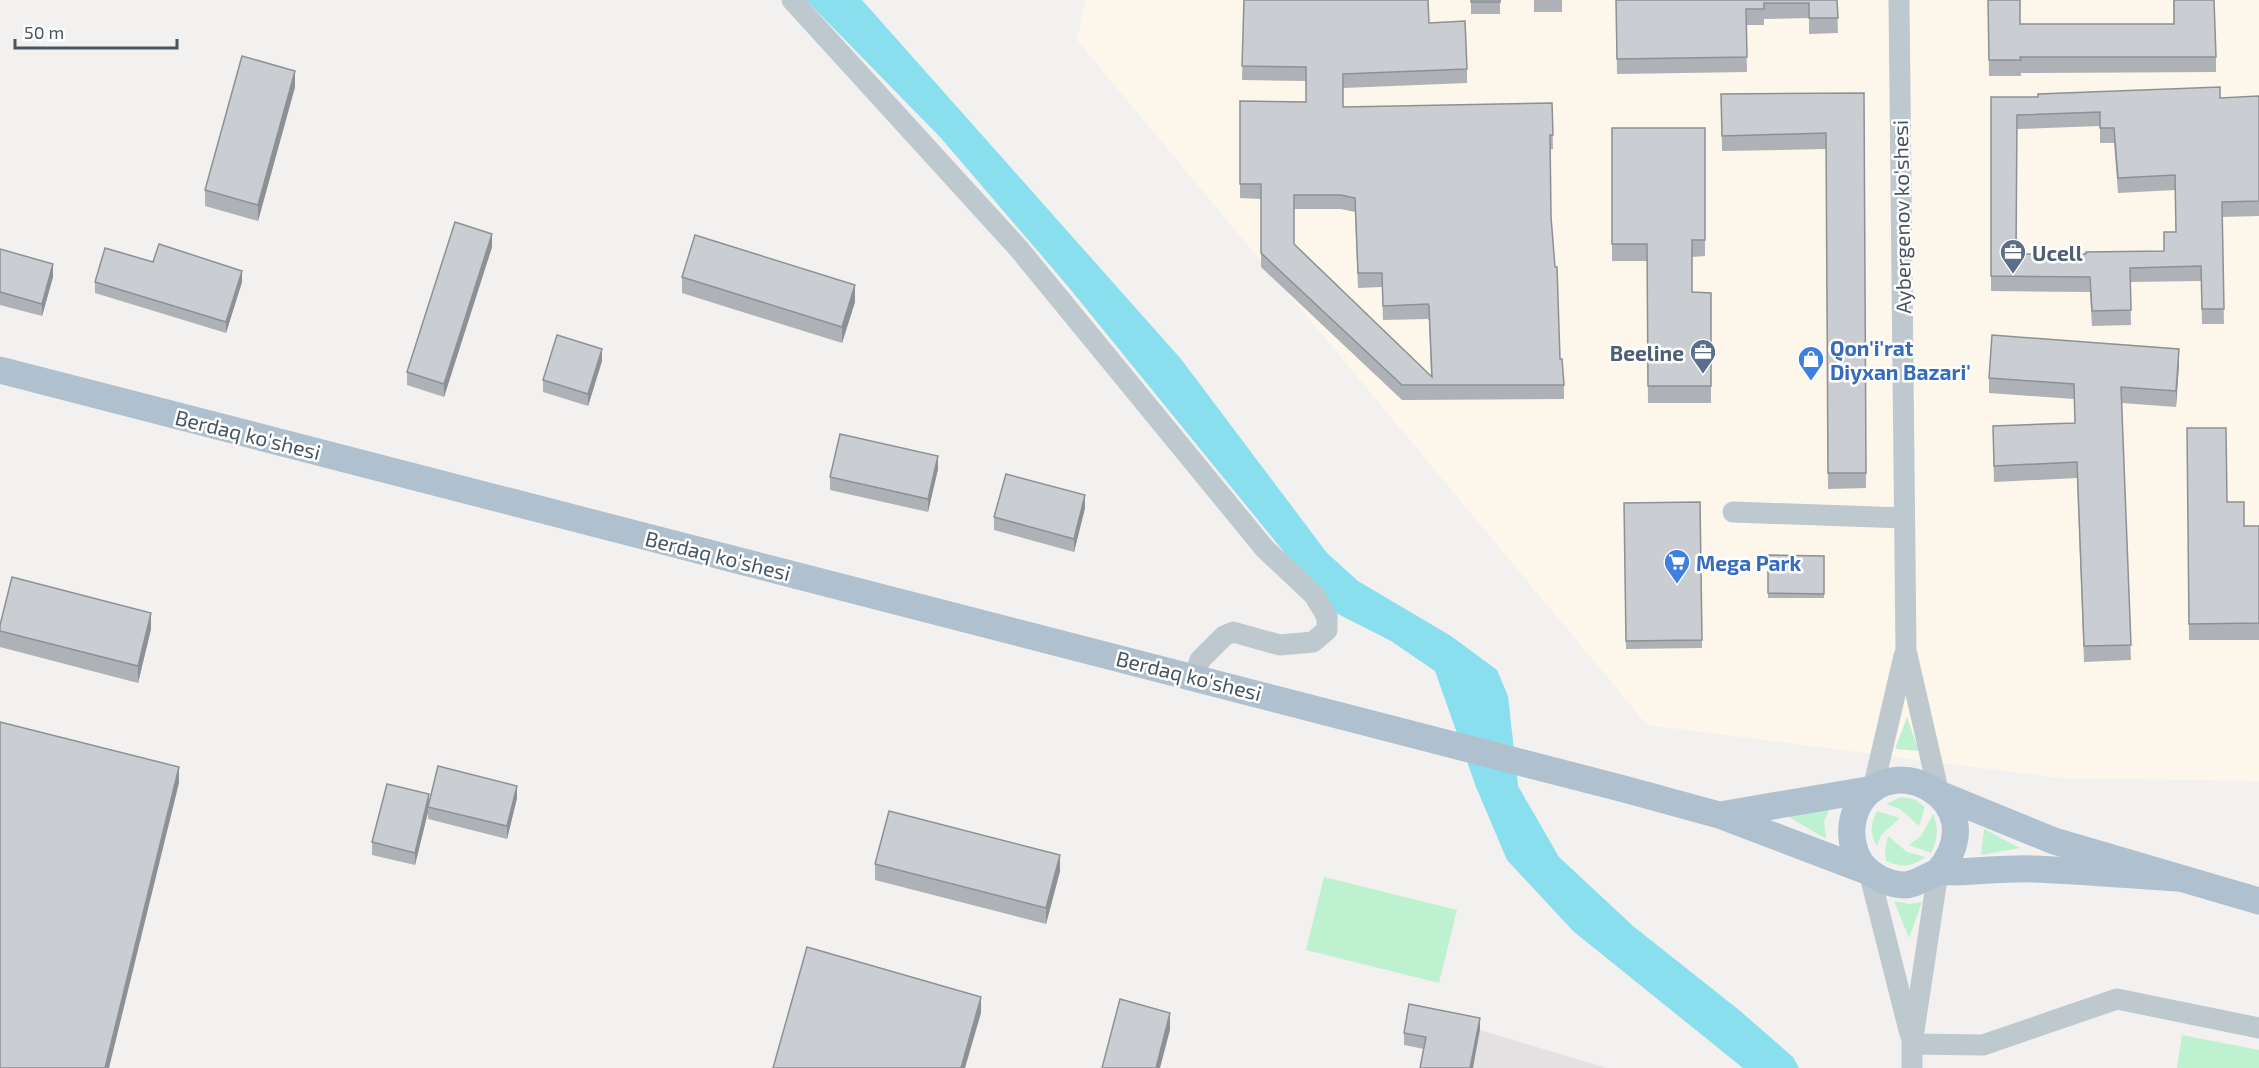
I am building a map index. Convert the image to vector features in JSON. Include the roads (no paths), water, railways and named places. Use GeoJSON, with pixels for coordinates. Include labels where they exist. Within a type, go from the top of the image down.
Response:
{"type":"FeatureCollection","features":[{"type":"Feature","properties":{"kind":"main road","name":"Berdaq ko'shesi"},"geometry":{"type":"LineString","coordinates":[[0,370],[1624,789],[1719,815],[1869,872]]}},
{"type":"Feature","properties":{"kind":"main road"},"geometry":{"type":"LineString","coordinates":[[1719,815],[1873,789],[1889,782],[1907,780],[1924,784],[1939,794],[2054,841],[2259,901]]}},
{"type":"Feature","properties":{"kind":"main road"},"geometry":{"type":"LineString","coordinates":[[1873,789],[1860,802],[1852,820],[1851,839],[1857,857],[1869,872],[1885,882],[1903,885],[1920,882],[1938,872],[1949,859],[1955,842],[1955,824],[1950,808],[1939,794]]}},
{"type":"Feature","properties":{"kind":"main road"},"geometry":{"type":"LineString","coordinates":[[1938,872],[2035,869],[2177,878]]}},
{"type":"Feature","properties":{"kind":"street"},"geometry":{"type":"LineString","coordinates":[[792,0],[1019,249],[1265,549],[1314,595],[1327,617],[1328,630],[1313,642],[1280,645],[1233,632],[1224,636],[1200,660],[1194,677]]}},
{"type":"Feature","properties":{"kind":"street","name":"Aybergenov ko'shesi"},"geometry":{"type":"LineString","coordinates":[[1899,0],[1906,650],[1939,794]]}},
{"type":"Feature","properties":{"kind":"street"},"geometry":{"type":"LineString","coordinates":[[1733,512],[1904,518]]}},
{"type":"Feature","properties":{"kind":"street","name":"Aybergenov ko'shesi"},"geometry":{"type":"LineString","coordinates":[[1873,789],[1906,650]]}},
{"type":"Feature","properties":{"kind":"street"},"geometry":{"type":"LineString","coordinates":[[1869,872],[1912,1044]]}},
{"type":"Feature","properties":{"kind":"street"},"geometry":{"type":"LineString","coordinates":[[1912,1068],[1912,1044],[1938,872]]}},
{"type":"Feature","properties":{"kind":"street"},"geometry":{"type":"LineString","coordinates":[[1912,1044],[1983,1045],[2117,999],[2259,1028]]}},
{"type":"Feature","properties":{"kind":"water"},"geometry":{"type":"Polygon","coordinates":[[[806,0],[862,0],[1181,359],[1327,553],[1358,581],[1451,636],[1497,670],[1508,696],[1518,786],[1559,857],[1633,926],[1739,1010],[1793,1057],[1799,1068],[1743,1068],[1573,931],[1507,860],[1476,787],[1435,671],[1391,641],[1332,611],[1066,284],[940,137],[806,0]]]}},
{"type":"Feature","properties":{"kind":"place","name":"Ucell"},"geometry":{"type":"Point","coordinates":[2013,275]}},
{"type":"Feature","properties":{"kind":"place","name":"Beeline"},"geometry":{"type":"Point","coordinates":[1703,375]}},
{"type":"Feature","properties":{"kind":"place","name":"Qon'i'rat Diyxan Bazari'"},"geometry":{"type":"Point","coordinates":[1811,382]}},
{"type":"Feature","properties":{"kind":"place","name":"Mega Park"},"geometry":{"type":"Point","coordinates":[1677,585]}}]}
